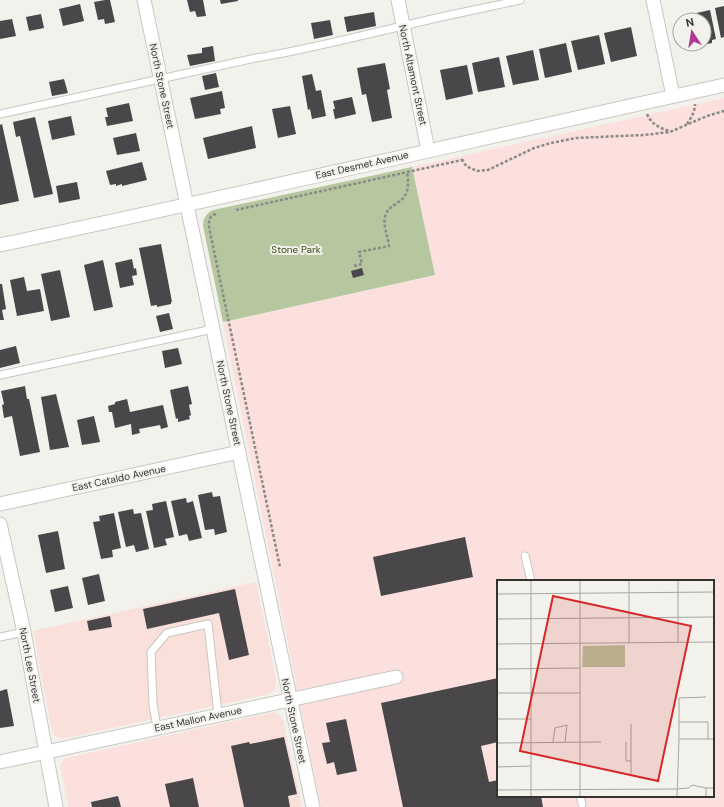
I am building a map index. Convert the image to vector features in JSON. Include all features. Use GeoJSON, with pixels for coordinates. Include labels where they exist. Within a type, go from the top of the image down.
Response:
{"type":"FeatureCollection","features":[{"type":"Feature","properties":{"kind":"street","name":"North Stone Street"},"geometry":{"type":"LineString","coordinates":[[144,0],[239,452],[289,699],[313,807]]}},
{"type":"Feature","properties":{"kind":"street","name":"North Altamont Street"},"geometry":{"type":"LineString","coordinates":[[398,0],[428,150]]}},
{"type":"Feature","properties":{"kind":"street"},"geometry":{"type":"LineString","coordinates":[[653,0],[673,96]]}},
{"type":"Feature","properties":{"kind":"street","name":"East Desmet Avenue"},"geometry":{"type":"LineString","coordinates":[[0,245],[724,85]]}},
{"type":"Feature","properties":{"kind":"street","name":"East Cataldo Avenue"},"geometry":{"type":"LineString","coordinates":[[0,504],[239,452]]}},
{"type":"Feature","properties":{"kind":"street","name":"North Lee Street"},"geometry":{"type":"LineString","coordinates":[[0,524],[24,632],[56,807]]}},
{"type":"Feature","properties":{"kind":"street","name":"East Mallon Avenue"},"geometry":{"type":"LineString","coordinates":[[0,762],[157,727],[396,677]]}},
{"type":"Feature","properties":{"kind":"lane"},"geometry":{"type":"LineString","coordinates":[[0,114],[256,58],[301,50],[520,0]]}},
{"type":"Feature","properties":{"kind":"lane"},"geometry":{"type":"LineString","coordinates":[[0,375],[213,329]]}},
{"type":"Feature","properties":{"kind":"lane"},"geometry":{"type":"LineString","coordinates":[[525,556],[531,580]]}},
{"type":"Feature","properties":{"kind":"lane"},"geometry":{"type":"LineString","coordinates":[[157,727],[153,705],[151,652],[167,633],[208,624],[218,714]]}},
{"type":"Feature","properties":{"kind":"lane"},"geometry":{"type":"LineString","coordinates":[[0,637],[24,632]]}},
{"type":"Feature","properties":{"kind":"lane"},"geometry":{"type":"LineString","coordinates":[[580,797],[582,804]]}},
{"type":"Feature","properties":{"kind":"path"},"geometry":{"type":"LineString","coordinates":[[686,125],[692,117],[695,108],[695,91]]}},
{"type":"Feature","properties":{"kind":"path"},"geometry":{"type":"LineString","coordinates":[[643,103],[649,119],[658,127],[670,132]]}},
{"type":"Feature","properties":{"kind":"path"},"geometry":{"type":"LineString","coordinates":[[459,143],[462,160],[466,166],[477,171],[488,170],[534,148],[551,143],[576,138],[644,135],[670,132],[707,116],[724,111]]}},
{"type":"Feature","properties":{"kind":"path"},"geometry":{"type":"LineString","coordinates":[[231,211],[462,160]]}},
{"type":"Feature","properties":{"kind":"path"},"geometry":{"type":"LineString","coordinates":[[354,266],[362,264],[359,252],[389,246],[384,223],[385,216],[390,209],[405,197],[408,189],[408,172]]}},
{"type":"Feature","properties":{"kind":"path"},"geometry":{"type":"LineString","coordinates":[[224,212],[212,215],[209,221],[209,227],[280,567]]}},
{"type":"Feature","properties":{"kind":"shaded area"},"geometry":{"type":"Polygon","coordinates":[[[724,98],[724,807],[321,807],[223,322],[435,275],[412,167],[724,98]]]}},
{"type":"Feature","properties":{"kind":"shaded area"},"geometry":{"type":"Polygon","coordinates":[[[256,582],[276,679],[275,689],[270,694],[62,739],[56,737],[52,731],[33,631],[256,582]]]}},
{"type":"Feature","properties":{"kind":"shaded area"},"geometry":{"type":"Polygon","coordinates":[[[274,712],[279,714],[283,720],[302,807],[205,807],[188,731],[274,712]]]}},
{"type":"Feature","properties":{"kind":"shaded area"},"geometry":{"type":"Polygon","coordinates":[[[188,731],[205,807],[69,807],[60,767],[66,758],[188,731]]]}},
{"type":"Feature","properties":{"kind":"green space","name":"Stone Park"},"geometry":{"type":"Polygon","coordinates":[[[412,167],[435,275],[223,322],[203,226],[204,218],[208,213],[213,210],[412,167]]]}},
{"type":"Feature","properties":{"kind":"building"},"geometry":{"type":"Polygon","coordinates":[[[110,0],[115,22],[105,24],[104,19],[98,20],[94,2],[110,0]]]}},
{"type":"Feature","properties":{"kind":"building"},"geometry":{"type":"Polygon","coordinates":[[[187,0],[203,0],[206,16],[197,17],[195,11],[190,12],[187,0]]]}},
{"type":"Feature","properties":{"kind":"building"},"geometry":{"type":"Polygon","coordinates":[[[220,0],[238,0],[238,1],[221,4],[220,0]]]}},
{"type":"Feature","properties":{"kind":"building"},"geometry":{"type":"Polygon","coordinates":[[[80,4],[84,21],[63,26],[59,9],[80,4]]]}},
{"type":"Feature","properties":{"kind":"building"},"geometry":{"type":"Polygon","coordinates":[[[724,6],[724,37],[721,38],[715,8],[724,6]]]}},
{"type":"Feature","properties":{"kind":"building"},"geometry":{"type":"Polygon","coordinates":[[[374,12],[376,26],[347,32],[344,17],[374,12]]]}},
{"type":"Feature","properties":{"kind":"building"},"geometry":{"type":"Polygon","coordinates":[[[41,14],[44,28],[29,31],[26,17],[41,14]]]}},
{"type":"Feature","properties":{"kind":"building"},"geometry":{"type":"Polygon","coordinates":[[[12,19],[16,36],[0,39],[0,21],[12,19]]]}},
{"type":"Feature","properties":{"kind":"building"},"geometry":{"type":"Polygon","coordinates":[[[330,20],[333,35],[314,39],[311,23],[330,20]]]}},
{"type":"Feature","properties":{"kind":"building"},"geometry":{"type":"Polygon","coordinates":[[[712,20],[716,39],[712,40],[712,20]]]}},
{"type":"Feature","properties":{"kind":"building"},"geometry":{"type":"Polygon","coordinates":[[[631,27],[637,56],[611,62],[604,33],[631,27]]]}},
{"type":"Feature","properties":{"kind":"building"},"geometry":{"type":"Polygon","coordinates":[[[599,35],[605,64],[578,70],[571,41],[599,35]]]}},
{"type":"Feature","properties":{"kind":"building"},"geometry":{"type":"Polygon","coordinates":[[[566,43],[572,72],[545,78],[539,49],[566,43]]]}},
{"type":"Feature","properties":{"kind":"building"},"geometry":{"type":"Polygon","coordinates":[[[213,46],[215,61],[190,66],[187,55],[202,53],[202,48],[213,46]]]}},
{"type":"Feature","properties":{"kind":"building"},"geometry":{"type":"Polygon","coordinates":[[[533,50],[539,80],[513,85],[506,56],[533,50]]]}},
{"type":"Feature","properties":{"kind":"building"},"geometry":{"type":"Polygon","coordinates":[[[499,57],[505,87],[478,92],[472,63],[499,57]]]}},
{"type":"Feature","properties":{"kind":"building"},"geometry":{"type":"Polygon","coordinates":[[[385,63],[390,89],[387,90],[392,118],[372,122],[366,94],[362,95],[357,68],[385,63]]]}},
{"type":"Feature","properties":{"kind":"building"},"geometry":{"type":"Polygon","coordinates":[[[467,65],[473,94],[446,100],[440,70],[467,65]]]}},
{"type":"Feature","properties":{"kind":"building"},"geometry":{"type":"Polygon","coordinates":[[[216,73],[219,87],[205,90],[202,76],[216,73]]]}},
{"type":"Feature","properties":{"kind":"building"},"geometry":{"type":"Polygon","coordinates":[[[312,74],[316,91],[321,90],[326,116],[312,119],[310,109],[308,110],[302,76],[312,74]]]}},
{"type":"Feature","properties":{"kind":"building"},"geometry":{"type":"Polygon","coordinates":[[[64,79],[68,93],[52,96],[49,82],[64,79]]]}},
{"type":"Feature","properties":{"kind":"building"},"geometry":{"type":"Polygon","coordinates":[[[222,91],[225,108],[220,109],[221,114],[195,119],[190,98],[222,91]]]}},
{"type":"Feature","properties":{"kind":"building"},"geometry":{"type":"Polygon","coordinates":[[[352,97],[356,114],[335,119],[333,101],[352,97]]]}},
{"type":"Feature","properties":{"kind":"building"},"geometry":{"type":"Polygon","coordinates":[[[129,103],[133,121],[107,126],[105,117],[108,117],[106,108],[129,103]]]}},
{"type":"Feature","properties":{"kind":"building"},"geometry":{"type":"Polygon","coordinates":[[[290,106],[296,134],[278,138],[272,109],[290,106]]]}},
{"type":"Feature","properties":{"kind":"building"},"geometry":{"type":"Polygon","coordinates":[[[71,116],[75,135],[52,140],[48,121],[71,116]]]}},
{"type":"Feature","properties":{"kind":"building"},"geometry":{"type":"Polygon","coordinates":[[[35,117],[53,194],[34,198],[20,136],[16,137],[13,122],[35,117]]]}},
{"type":"Feature","properties":{"kind":"building"},"geometry":{"type":"Polygon","coordinates":[[[2,124],[19,201],[0,205],[0,125],[2,124]]]}},
{"type":"Feature","properties":{"kind":"building"},"geometry":{"type":"Polygon","coordinates":[[[252,126],[256,148],[208,159],[203,138],[252,126]]]}},
{"type":"Feature","properties":{"kind":"building"},"geometry":{"type":"Polygon","coordinates":[[[136,133],[140,151],[117,155],[113,138],[136,133]]]}},
{"type":"Feature","properties":{"kind":"building"},"geometry":{"type":"Polygon","coordinates":[[[142,162],[147,180],[122,186],[122,184],[116,186],[116,184],[110,185],[106,171],[142,162]]]}},
{"type":"Feature","properties":{"kind":"building"},"geometry":{"type":"Polygon","coordinates":[[[77,182],[80,199],[59,203],[56,186],[77,182]]]}},
{"type":"Feature","properties":{"kind":"building"},"geometry":{"type":"Polygon","coordinates":[[[161,244],[172,302],[171,304],[157,307],[157,305],[151,306],[139,248],[161,244]]]}},
{"type":"Feature","properties":{"kind":"building"},"geometry":{"type":"Polygon","coordinates":[[[132,259],[137,275],[132,276],[134,285],[120,288],[115,263],[132,259]]]}},
{"type":"Feature","properties":{"kind":"building"},"geometry":{"type":"Polygon","coordinates":[[[103,260],[113,307],[94,311],[84,265],[103,260]]]}},
{"type":"Feature","properties":{"kind":"building"},"geometry":{"type":"Polygon","coordinates":[[[362,268],[364,275],[353,278],[351,271],[362,268]]]}},
{"type":"Feature","properties":{"kind":"building"},"geometry":{"type":"Polygon","coordinates":[[[60,270],[70,317],[51,321],[41,274],[60,270]]]}},
{"type":"Feature","properties":{"kind":"building"},"geometry":{"type":"Polygon","coordinates":[[[24,277],[27,291],[40,289],[44,311],[17,316],[10,280],[24,277]]]}},
{"type":"Feature","properties":{"kind":"building"},"geometry":{"type":"Polygon","coordinates":[[[0,284],[2,284],[6,309],[2,310],[4,320],[0,320],[0,284]]]}},
{"type":"Feature","properties":{"kind":"building"},"geometry":{"type":"Polygon","coordinates":[[[169,313],[173,329],[160,332],[156,316],[169,313]]]}},
{"type":"Feature","properties":{"kind":"building"},"geometry":{"type":"Polygon","coordinates":[[[16,346],[20,363],[0,368],[0,350],[16,346]]]}},
{"type":"Feature","properties":{"kind":"building"},"geometry":{"type":"Polygon","coordinates":[[[178,348],[182,364],[165,368],[162,351],[178,348]]]}},
{"type":"Feature","properties":{"kind":"building"},"geometry":{"type":"Polygon","coordinates":[[[25,386],[40,452],[20,456],[12,416],[4,418],[2,405],[4,404],[1,391],[25,386]]]}},
{"type":"Feature","properties":{"kind":"building"},"geometry":{"type":"Polygon","coordinates":[[[188,386],[192,404],[189,405],[191,415],[189,416],[190,419],[178,422],[178,418],[176,419],[170,390],[188,386]]]}},
{"type":"Feature","properties":{"kind":"building"},"geometry":{"type":"Polygon","coordinates":[[[56,394],[69,447],[50,450],[41,397],[56,394]]]}},
{"type":"Feature","properties":{"kind":"building"},"geometry":{"type":"Polygon","coordinates":[[[127,399],[130,412],[163,405],[168,427],[161,429],[160,425],[139,429],[140,433],[132,435],[131,424],[115,428],[112,412],[109,412],[108,406],[115,404],[115,402],[127,399]]]}},
{"type":"Feature","properties":{"kind":"building"},"geometry":{"type":"Polygon","coordinates":[[[94,416],[100,442],[82,445],[77,420],[94,416]]]}},
{"type":"Feature","properties":{"kind":"building"},"geometry":{"type":"Polygon","coordinates":[[[212,492],[213,497],[220,496],[227,532],[215,535],[214,529],[205,530],[198,495],[212,492]]]}},
{"type":"Feature","properties":{"kind":"building"},"geometry":{"type":"Polygon","coordinates":[[[186,498],[187,503],[193,501],[202,538],[189,541],[187,534],[179,536],[171,501],[186,498]]]}},
{"type":"Feature","properties":{"kind":"building"},"geometry":{"type":"Polygon","coordinates":[[[166,501],[174,537],[165,539],[167,545],[154,548],[146,511],[153,510],[152,504],[166,501]]]}},
{"type":"Feature","properties":{"kind":"building"},"geometry":{"type":"Polygon","coordinates":[[[133,509],[134,514],[141,513],[149,549],[136,552],[134,545],[126,547],[118,512],[133,509]]]}},
{"type":"Feature","properties":{"kind":"building"},"geometry":{"type":"Polygon","coordinates":[[[114,513],[121,548],[112,550],[113,557],[101,559],[93,522],[100,521],[99,516],[114,513]]]}},
{"type":"Feature","properties":{"kind":"building"},"geometry":{"type":"Polygon","coordinates":[[[58,531],[65,569],[46,573],[38,535],[58,531]]]}},
{"type":"Feature","properties":{"kind":"building"},"geometry":{"type":"Polygon","coordinates":[[[465,537],[473,577],[381,596],[373,557],[465,537]]]}},
{"type":"Feature","properties":{"kind":"building"},"geometry":{"type":"Polygon","coordinates":[[[99,574],[105,601],[88,605],[82,578],[99,574]]]}},
{"type":"Feature","properties":{"kind":"building"},"geometry":{"type":"Polygon","coordinates":[[[68,586],[73,608],[55,612],[50,590],[68,586]]]}},
{"type":"Feature","properties":{"kind":"building"},"geometry":{"type":"Polygon","coordinates":[[[235,589],[249,655],[229,660],[219,613],[147,629],[143,609],[235,589]]]}},
{"type":"Feature","properties":{"kind":"building"},"geometry":{"type":"Polygon","coordinates":[[[110,616],[112,627],[89,631],[87,621],[110,616]]]}},
{"type":"Feature","properties":{"kind":"building"},"geometry":{"type":"Polygon","coordinates":[[[497,678],[497,742],[481,746],[489,782],[497,780],[497,797],[541,797],[543,807],[403,807],[381,703],[497,678]]]}},
{"type":"Feature","properties":{"kind":"building"},"geometry":{"type":"Polygon","coordinates":[[[7,689],[14,726],[0,728],[0,691],[7,689]]]}},
{"type":"Feature","properties":{"kind":"building"},"geometry":{"type":"Polygon","coordinates":[[[346,719],[357,771],[337,775],[334,762],[327,764],[322,743],[330,742],[326,723],[346,719]]]}},
{"type":"Feature","properties":{"kind":"building"},"geometry":{"type":"Polygon","coordinates":[[[284,737],[297,794],[288,796],[290,807],[244,807],[231,746],[249,742],[250,744],[284,737]]]}},
{"type":"Feature","properties":{"kind":"building"},"geometry":{"type":"Polygon","coordinates":[[[193,778],[199,807],[170,807],[165,784],[193,778]]]}},
{"type":"Feature","properties":{"kind":"building"},"geometry":{"type":"Polygon","coordinates":[[[118,796],[121,807],[92,807],[91,802],[118,796]]]}}]}
